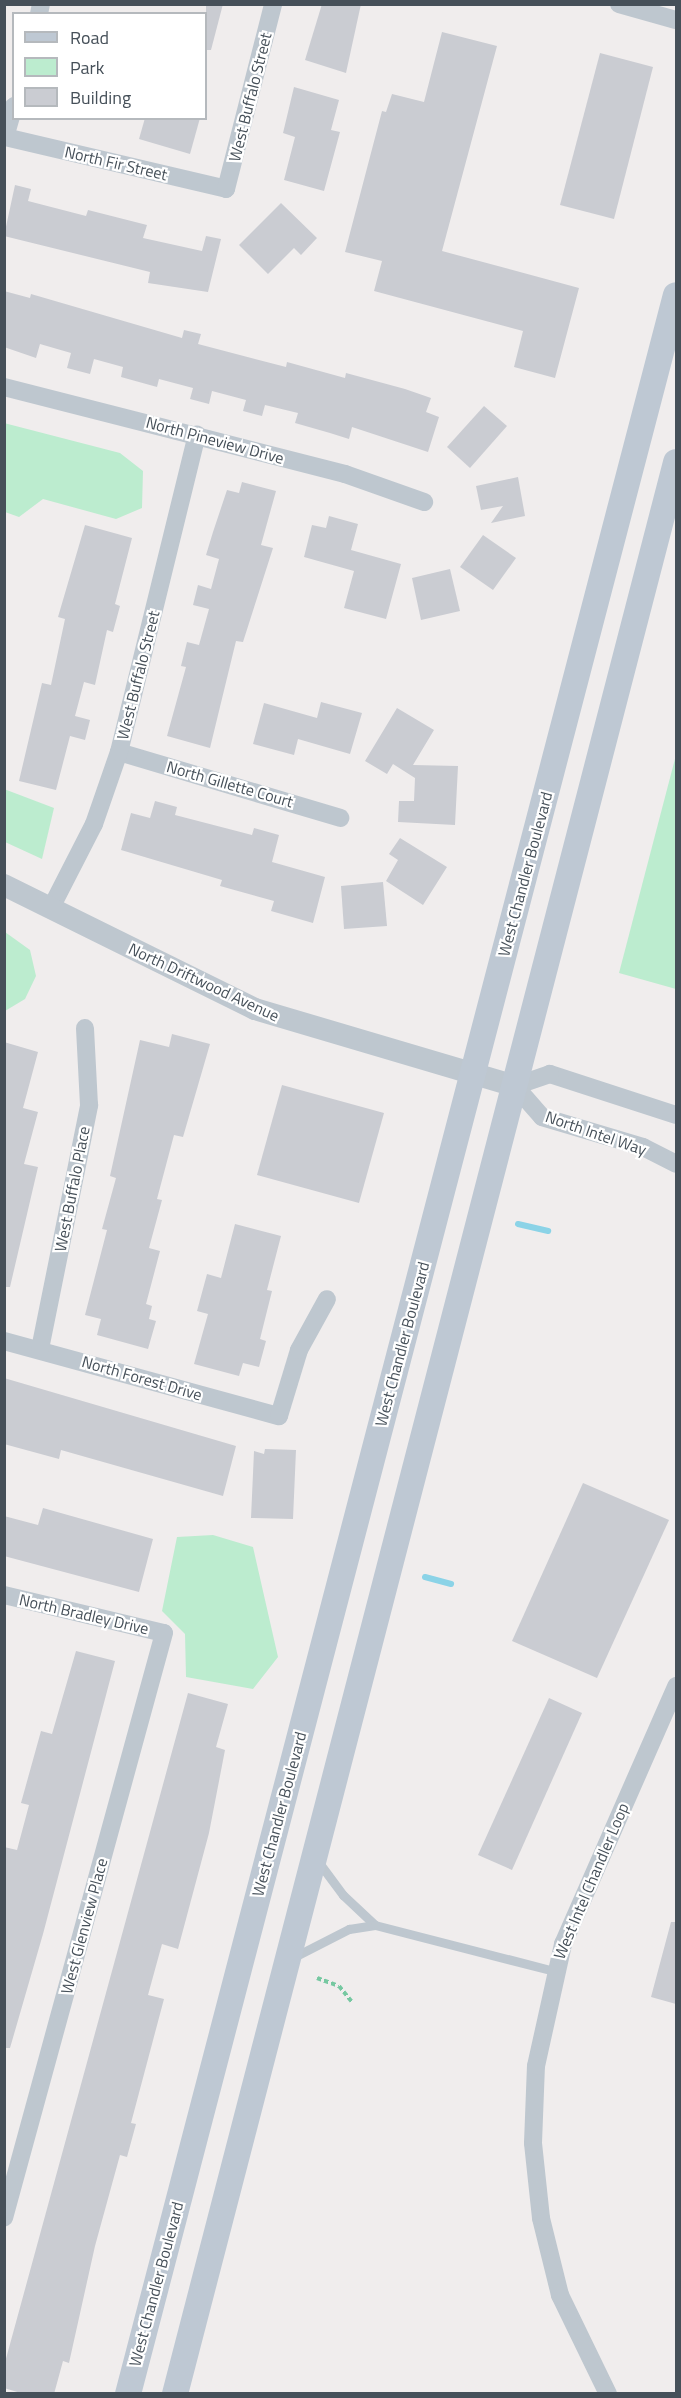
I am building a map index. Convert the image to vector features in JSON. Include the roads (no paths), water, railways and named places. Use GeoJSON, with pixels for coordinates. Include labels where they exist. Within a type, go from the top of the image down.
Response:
{"type":"FeatureCollection","features":[{"type":"Feature","properties":{"kind":"main road","name":"West Chandler Boulevard"},"geometry":{"type":"LineString","coordinates":[[128,2394],[676,295]]}},
{"type":"Feature","properties":{"kind":"main road"},"geometry":{"type":"LineString","coordinates":[[175,2394],[676,462]]}},
{"type":"Feature","properties":{"kind":"street","name":"West Buffalo Street"},"geometry":{"type":"LineString","coordinates":[[226,189],[273,4]]}},
{"type":"Feature","properties":{"kind":"street"},"geometry":{"type":"LineString","coordinates":[[618,4],[676,20]]}},
{"type":"Feature","properties":{"kind":"street"},"geometry":{"type":"LineString","coordinates":[[5,137],[12,113]]}},
{"type":"Feature","properties":{"kind":"street","name":"North Fir Street"},"geometry":{"type":"LineString","coordinates":[[5,137],[226,189]]}},
{"type":"Feature","properties":{"kind":"street","name":"North Pineview Drive"},"geometry":{"type":"LineString","coordinates":[[4,387],[197,434],[345,474],[424,502]]}},
{"type":"Feature","properties":{"kind":"street","name":"West Buffalo Street"},"geometry":{"type":"LineString","coordinates":[[52,906],[94,824],[119,752],[197,434]]}},
{"type":"Feature","properties":{"kind":"street","name":"North Gillette Court"},"geometry":{"type":"LineString","coordinates":[[119,752],[340,818]]}},
{"type":"Feature","properties":{"kind":"street","name":"North Driftwood Avenue"},"geometry":{"type":"LineString","coordinates":[[4,885],[52,906],[255,1009],[515,1086]]}},
{"type":"Feature","properties":{"kind":"street","name":"West Buffalo Place"},"geometry":{"type":"LineString","coordinates":[[40,1349],[89,1105],[85,1028]]}},
{"type":"Feature","properties":{"kind":"street"},"geometry":{"type":"LineString","coordinates":[[515,1086],[550,1074],[676,1115]]}},
{"type":"Feature","properties":{"kind":"street","name":"North Intel Way"},"geometry":{"type":"LineString","coordinates":[[515,1086],[542,1117],[643,1147],[676,1164]]}},
{"type":"Feature","properties":{"kind":"street","name":"North Forest Drive"},"geometry":{"type":"LineString","coordinates":[[4,1341],[279,1416],[299,1350],[327,1299]]}},
{"type":"Feature","properties":{"kind":"street","name":"North Bradley Drive"},"geometry":{"type":"LineString","coordinates":[[4,1595],[165,1633]]}},
{"type":"Feature","properties":{"kind":"street","name":"West Glenview Place"},"geometry":{"type":"LineString","coordinates":[[4,2218],[165,1633]]}},
{"type":"Feature","properties":{"kind":"street","name":"West Intel Chandler Loop"},"geometry":{"type":"LineString","coordinates":[[608,2394],[560,2295],[536,2178],[536,2066],[554,1971],[578,1907],[676,1686]]}},
{"type":"Feature","properties":{"kind":"lane"},"geometry":{"type":"LineString","coordinates":[[314,1856],[343,1895],[375,1925]]}},
{"type":"Feature","properties":{"kind":"lane"},"geometry":{"type":"LineString","coordinates":[[287,1960],[349,1929],[375,1925],[554,1971]]}},
{"type":"Feature","properties":{"kind":"waterway"},"geometry":{"type":"LineString","coordinates":[[518,1224],[548,1231]]}},
{"type":"Feature","properties":{"kind":"waterway"},"geometry":{"type":"LineString","coordinates":[[425,1577],[451,1584]]}}]}
